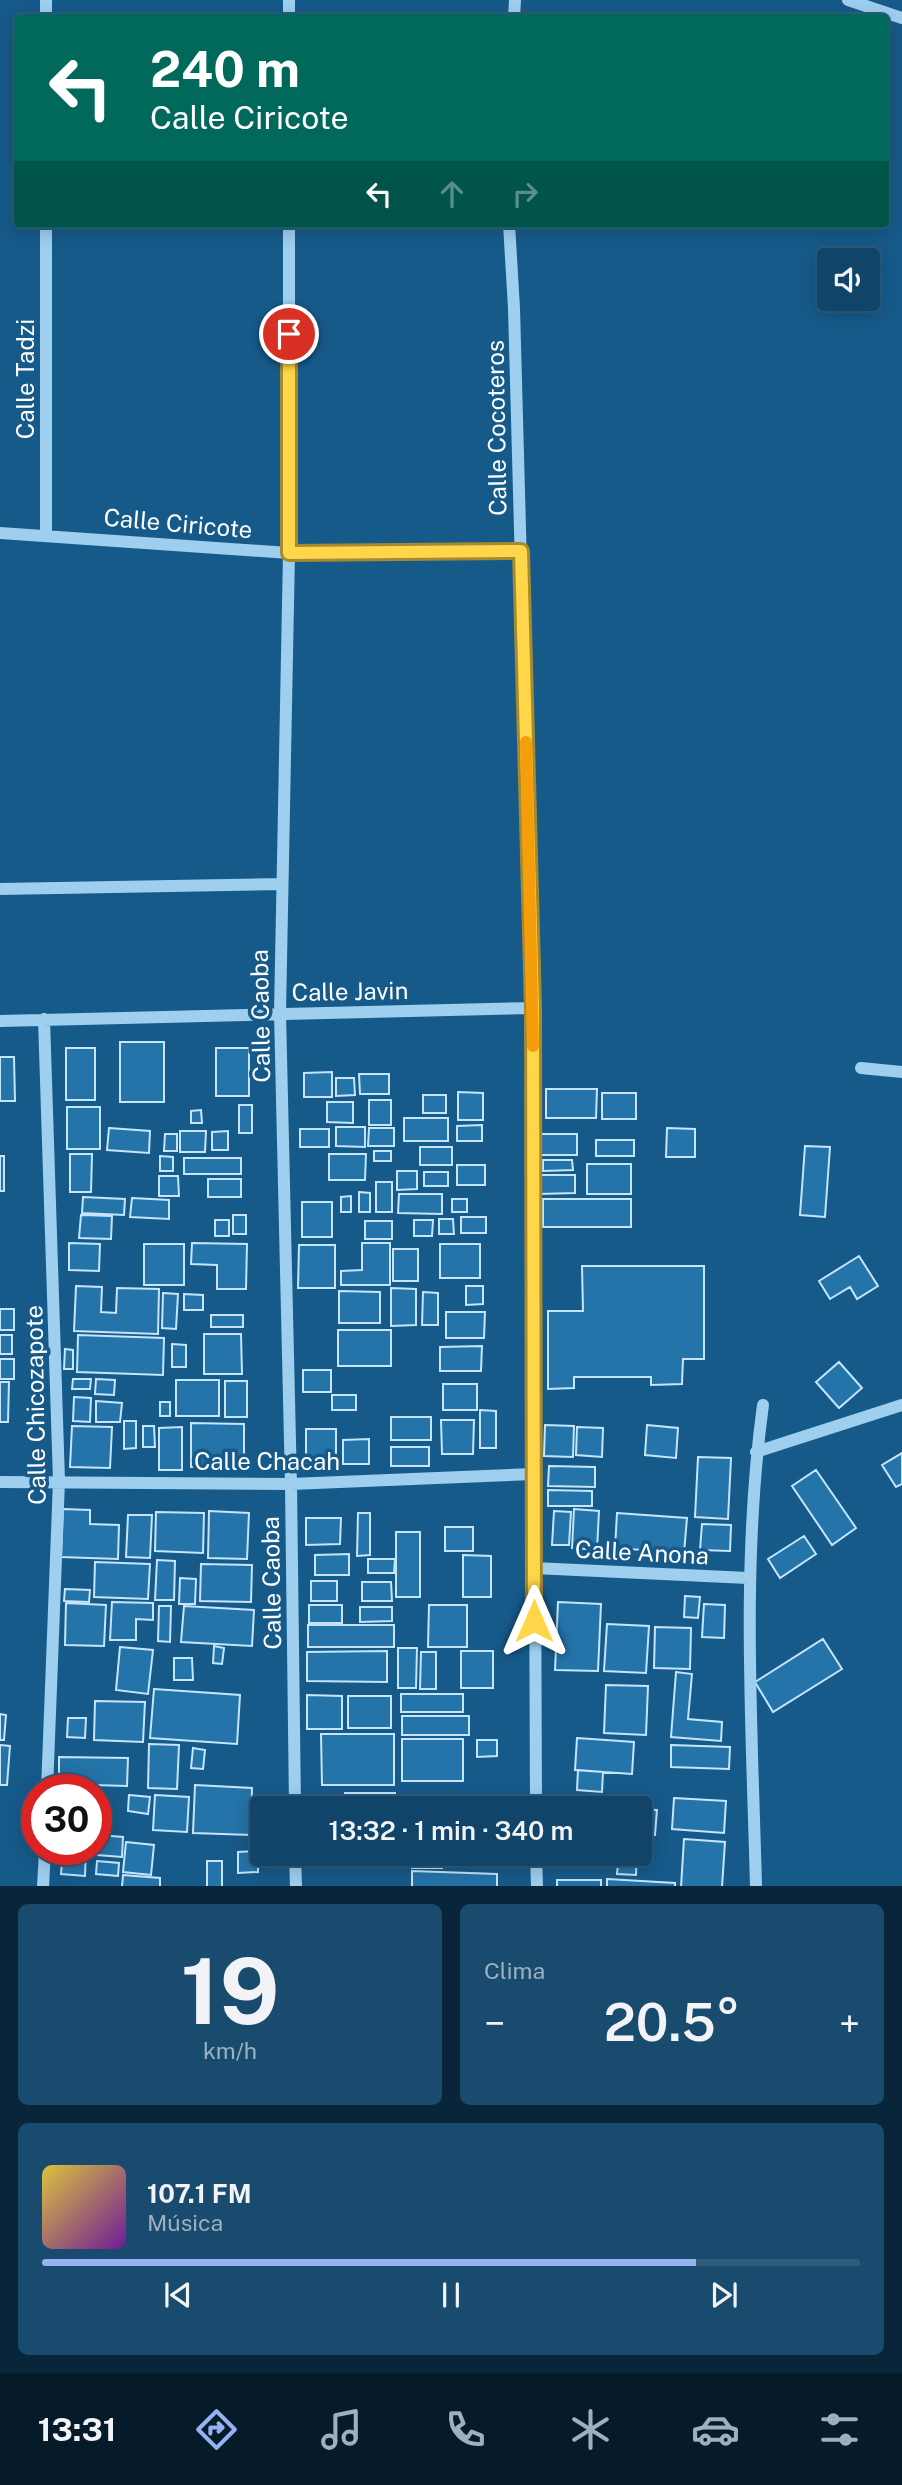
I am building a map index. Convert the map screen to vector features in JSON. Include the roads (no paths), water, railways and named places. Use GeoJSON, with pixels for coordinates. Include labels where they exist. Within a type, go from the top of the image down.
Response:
{"type":"FeatureCollection","features":[{"type":"Feature","properties":{"kind":"street"},"geometry":{"type":"LineString","coordinates":[[848,0],[902,18]]}},
{"type":"Feature","properties":{"kind":"street","name":"Calle Tadzi"},"geometry":{"type":"LineString","coordinates":[[46,228],[46,534]]}},
{"type":"Feature","properties":{"kind":"street","name":"Calle Caoba"},"geometry":{"type":"LineString","coordinates":[[289,228],[289,553],[280,884],[280,1013],[295,1796]]}},
{"type":"Feature","properties":{"kind":"street","name":"Calle Cocoteros"},"geometry":{"type":"LineString","coordinates":[[509,228],[514,308],[533,1008],[536,1796]]}},
{"type":"Feature","properties":{"kind":"street","name":"Calle Ciricote"},"geometry":{"type":"LineString","coordinates":[[0,533],[46,534],[289,553],[521,551]]}},
{"type":"Feature","properties":{"kind":"street"},"geometry":{"type":"LineString","coordinates":[[0,889],[280,884]]}},
{"type":"Feature","properties":{"kind":"street","name":"Calle Javin"},"geometry":{"type":"LineString","coordinates":[[0,1021],[533,1008]]}},
{"type":"Feature","properties":{"kind":"street","name":"Calle Chicozapote"},"geometry":{"type":"LineString","coordinates":[[44,1019],[59,1481],[48,1774]]}},
{"type":"Feature","properties":{"kind":"street"},"geometry":{"type":"LineString","coordinates":[[861,1068],[902,1072]]}},
{"type":"Feature","properties":{"kind":"street"},"geometry":{"type":"LineString","coordinates":[[756,1886],[748,1578],[756,1452],[762,1405]]}},
{"type":"Feature","properties":{"kind":"street"},"geometry":{"type":"LineString","coordinates":[[756,1452],[902,1405]]}},
{"type":"Feature","properties":{"kind":"street","name":"Calle Chacah"},"geometry":{"type":"LineString","coordinates":[[0,1482],[291,1484],[533,1474]]}},
{"type":"Feature","properties":{"kind":"street","name":"Calle Anona"},"geometry":{"type":"LineString","coordinates":[[534,1568],[748,1578]]}},
{"type":"Feature","properties":{"kind":"street"},"geometry":{"type":"LineString","coordinates":[[43,1886],[44,1865]]}},
{"type":"Feature","properties":{"kind":"street"},"geometry":{"type":"LineString","coordinates":[[295,1866],[296,1886]]}},
{"type":"Feature","properties":{"kind":"street"},"geometry":{"type":"LineString","coordinates":[[536,1866],[537,1886]]}}]}
